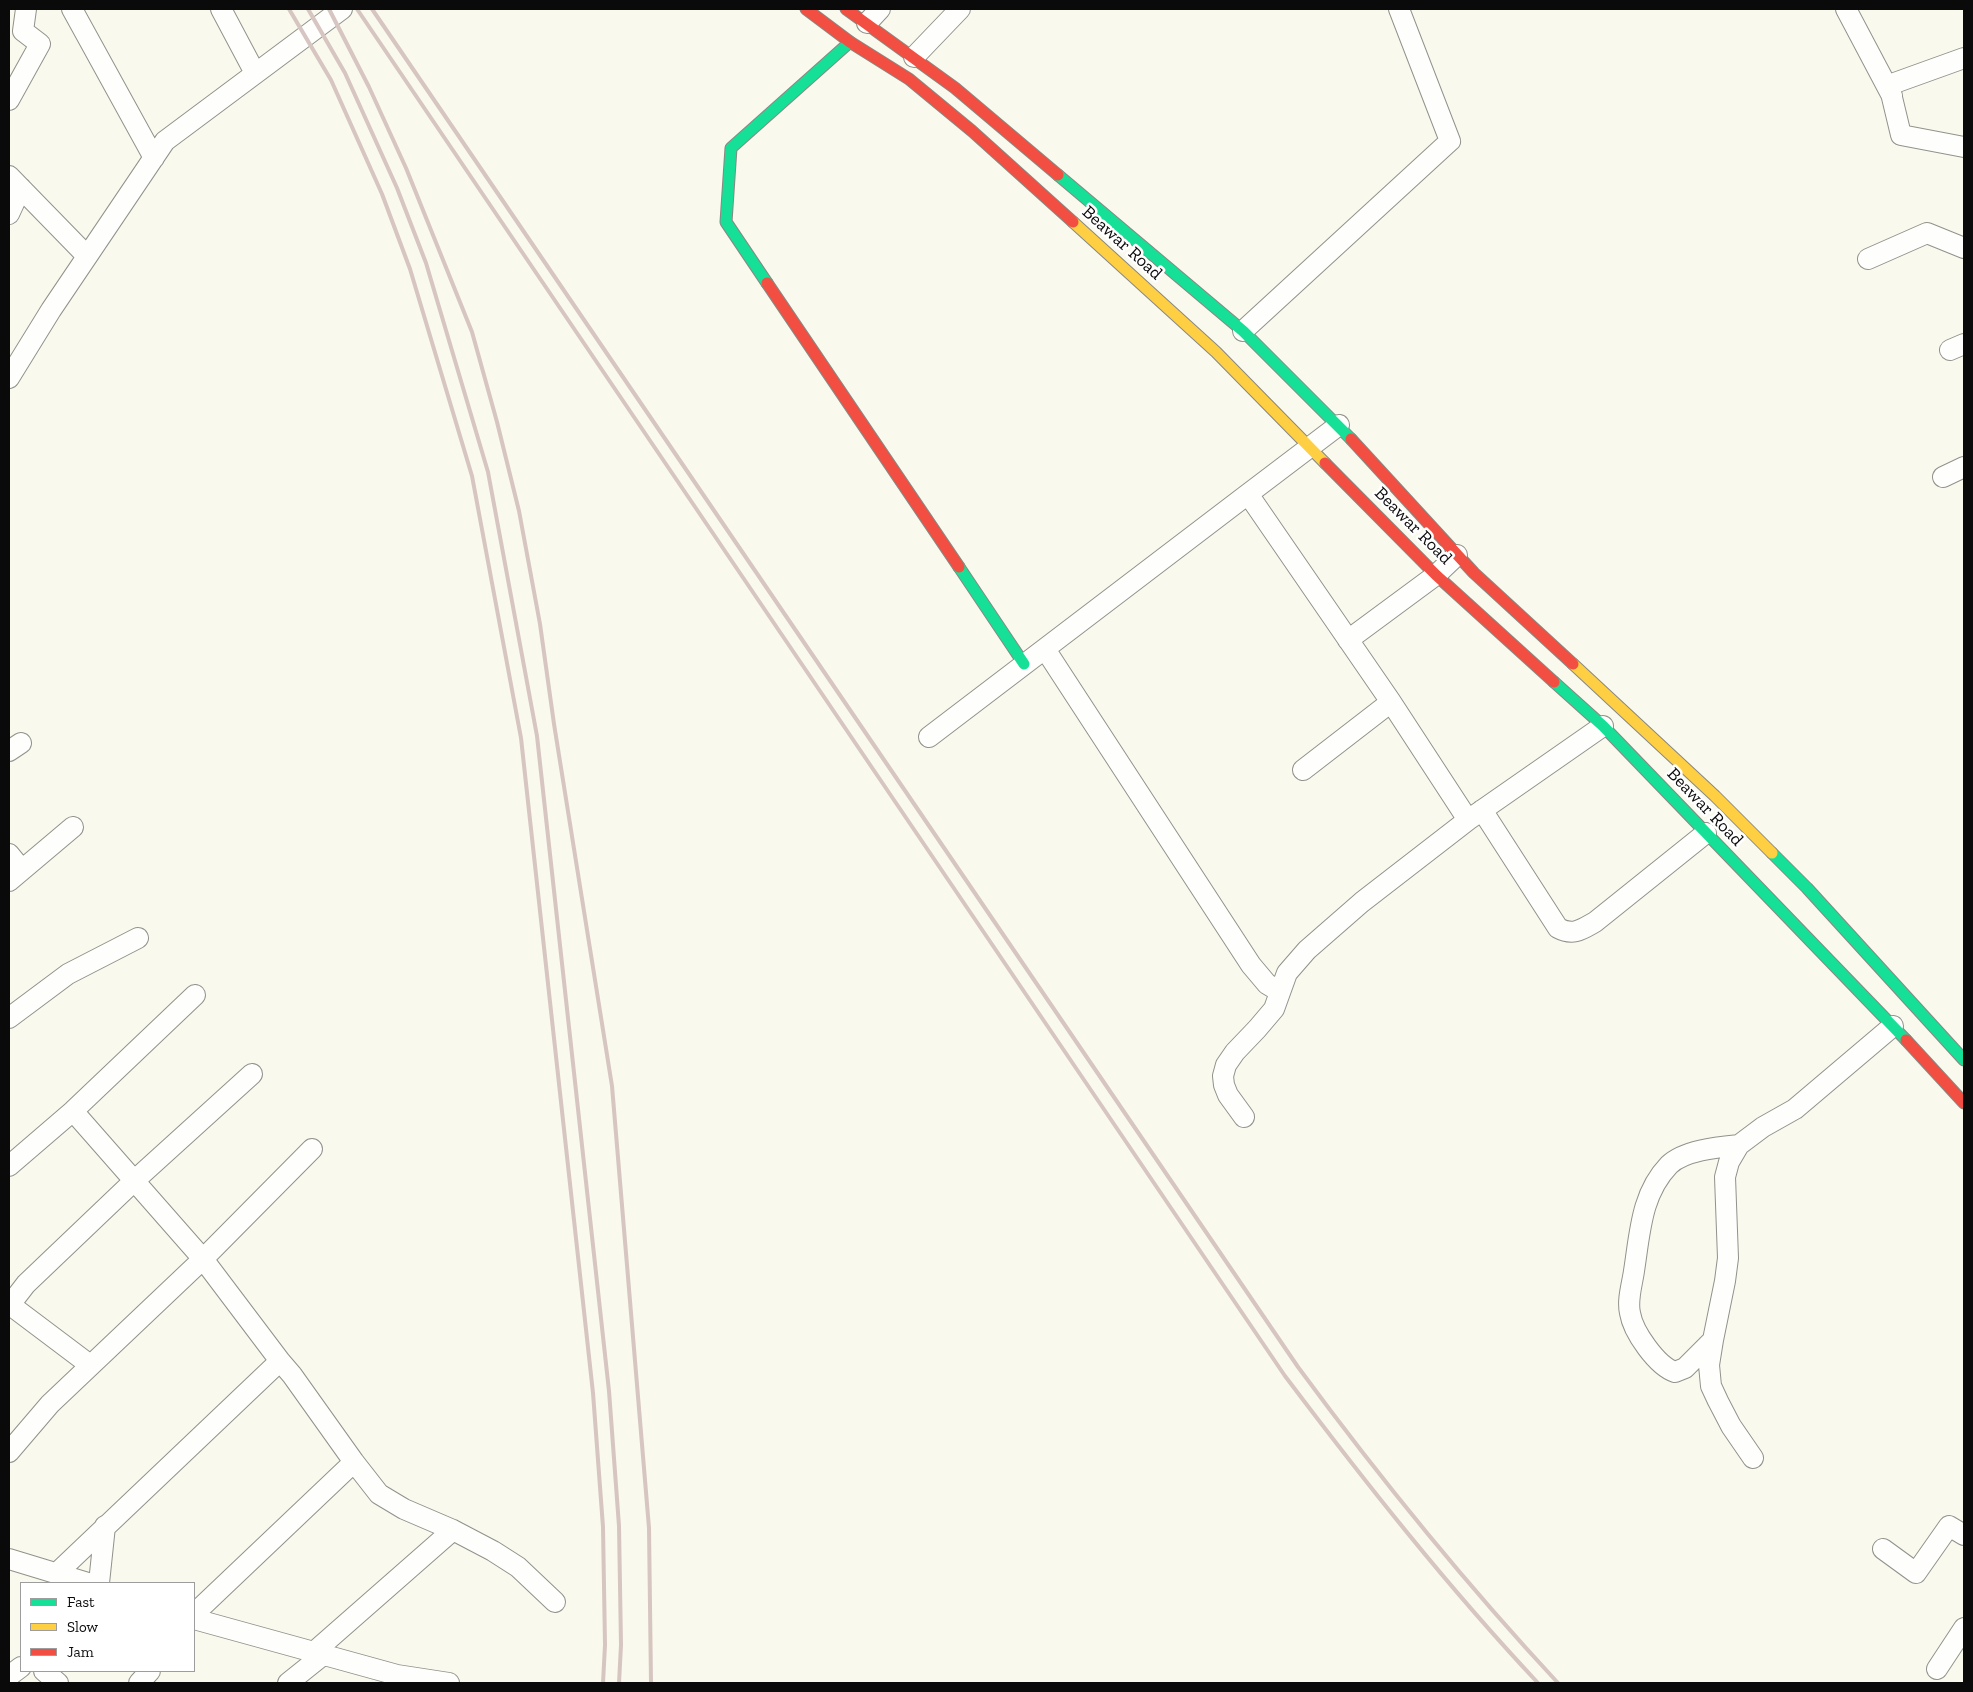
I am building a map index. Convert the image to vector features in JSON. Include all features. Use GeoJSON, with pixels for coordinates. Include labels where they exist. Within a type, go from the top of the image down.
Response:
{"type":"FeatureCollection","features":[{"type":"Feature","properties":{"kind":"main road","name":"Beawar Road"},"geometry":{"type":"LineString","coordinates":[[806,9],[850,42],[909,80],[972,132],[1216,352],[1436,575],[1604,726],[1964,1102]]}},
{"type":"Feature","properties":{"kind":"main road","name":"Beawar Road"},"geometry":{"type":"LineString","coordinates":[[846,9],[873,16],[914,57],[955,88],[1242,331],[1277,363],[1339,425],[1457,555],[1529,625],[1715,796],[1808,888],[1964,1060]]}},
{"type":"Feature","properties":{"kind":"main road"},"geometry":{"type":"LineString","coordinates":[[850,42],[731,148],[726,222],[1024,664]]}},
{"type":"Feature","properties":{"kind":"street"},"geometry":{"type":"LineString","coordinates":[[9,100],[40,44],[23,31],[26,9]]}},
{"type":"Feature","properties":{"kind":"street"},"geometry":{"type":"LineString","coordinates":[[72,9],[154,158]]}},
{"type":"Feature","properties":{"kind":"street"},"geometry":{"type":"LineString","coordinates":[[221,9],[255,73]]}},
{"type":"Feature","properties":{"kind":"street"},"geometry":{"type":"LineString","coordinates":[[9,378],[87,256],[165,141],[342,9]]}},
{"type":"Feature","properties":{"kind":"street"},"geometry":{"type":"LineString","coordinates":[[914,57],[960,9]]}},
{"type":"Feature","properties":{"kind":"street"},"geometry":{"type":"LineString","coordinates":[[1242,331],[1450,141],[1399,9]]}},
{"type":"Feature","properties":{"kind":"street"},"geometry":{"type":"LineString","coordinates":[[1846,9],[1892,96]]}},
{"type":"Feature","properties":{"kind":"street"},"geometry":{"type":"LineString","coordinates":[[1964,58],[1889,85],[1901,136],[1964,147]]}},
{"type":"Feature","properties":{"kind":"street"},"geometry":{"type":"LineString","coordinates":[[15,182],[87,256]]}},
{"type":"Feature","properties":{"kind":"street"},"geometry":{"type":"LineString","coordinates":[[9,214],[15,182]]}},
{"type":"Feature","properties":{"kind":"street"},"geometry":{"type":"LineString","coordinates":[[1868,259],[1927,233],[1964,248]]}},
{"type":"Feature","properties":{"kind":"street"},"geometry":{"type":"LineString","coordinates":[[929,737],[1339,425]]}},
{"type":"Feature","properties":{"kind":"street"},"geometry":{"type":"LineString","coordinates":[[1943,477],[1964,467]]}},
{"type":"Feature","properties":{"kind":"street"},"geometry":{"type":"LineString","coordinates":[[1248,494],[1391,702],[1558,928],[1567,933],[1580,931],[1595,922],[1706,834]]}},
{"type":"Feature","properties":{"kind":"street"},"geometry":{"type":"LineString","coordinates":[[1348,640],[1436,575],[1457,555]]}},
{"type":"Feature","properties":{"kind":"street"},"geometry":{"type":"LineString","coordinates":[[1045,649],[1251,965],[1267,984],[1279,992]]}},
{"type":"Feature","properties":{"kind":"street"},"geometry":{"type":"LineString","coordinates":[[1303,770],[1391,702]]}},
{"type":"Feature","properties":{"kind":"street"},"geometry":{"type":"LineString","coordinates":[[1244,1117],[1228,1096],[1223,1076],[1226,1064],[1274,1009],[1287,973],[1307,950],[1362,902],[1475,815],[1604,726]]}},
{"type":"Feature","properties":{"kind":"street"},"geometry":{"type":"LineString","coordinates":[[9,854],[15,876],[73,827]]}},
{"type":"Feature","properties":{"kind":"street"},"geometry":{"type":"LineString","coordinates":[[9,1018],[68,974],[138,938]]}},
{"type":"Feature","properties":{"kind":"street"},"geometry":{"type":"LineString","coordinates":[[9,1166],[73,1111],[194,996]]}},
{"type":"Feature","properties":{"kind":"street"},"geometry":{"type":"LineString","coordinates":[[1753,1458],[1731,1426],[1712,1386],[1709,1365],[1728,1258],[1725,1177],[1729,1162],[1738,1145],[1763,1127],[1796,1109],[1893,1026]]}},
{"type":"Feature","properties":{"kind":"street"},"geometry":{"type":"LineString","coordinates":[[90,1366],[9,1305],[26,1284],[134,1181],[252,1074]]}},
{"type":"Feature","properties":{"kind":"street"},"geometry":{"type":"LineString","coordinates":[[73,1111],[203,1259],[292,1375],[379,1494],[404,1509],[479,1543],[518,1567],[555,1602]]}},
{"type":"Feature","properties":{"kind":"street"},"geometry":{"type":"LineString","coordinates":[[1713,1340],[1685,1368],[1675,1372],[1667,1370],[1638,1334],[1630,1313],[1630,1295],[1640,1224],[1653,1185],[1671,1163],[1706,1148],[1738,1145]]}},
{"type":"Feature","properties":{"kind":"street"},"geometry":{"type":"LineString","coordinates":[[9,1452],[50,1404],[203,1259],[312,1149]]}},
{"type":"Feature","properties":{"kind":"street"},"geometry":{"type":"LineString","coordinates":[[57,1573],[280,1361]]}},
{"type":"Feature","properties":{"kind":"street"},"geometry":{"type":"LineString","coordinates":[[354,1462],[195,1619],[318,1654],[393,1679],[449,1683]]}},
{"type":"Feature","properties":{"kind":"street"},"geometry":{"type":"LineString","coordinates":[[100,1582],[105,1526]]}},
{"type":"Feature","properties":{"kind":"street"},"geometry":{"type":"LineString","coordinates":[[1883,1549],[1916,1572],[1949,1526],[1964,1535]]}},
{"type":"Feature","properties":{"kind":"street"},"geometry":{"type":"LineString","coordinates":[[288,1683],[453,1530]]}},
{"type":"Feature","properties":{"kind":"street"},"geometry":{"type":"LineString","coordinates":[[9,1559],[85,1582]]}},
{"type":"Feature","properties":{"kind":"street"},"geometry":{"type":"LineString","coordinates":[[1937,1669],[1964,1628]]}},
{"type":"Feature","properties":{"kind":"street"},"geometry":{"type":"LineString","coordinates":[[9,1676],[20,1668]]}},
{"type":"Feature","properties":{"kind":"street"},"geometry":{"type":"LineString","coordinates":[[45,1672],[58,1683]]}},
{"type":"Feature","properties":{"kind":"street"},"geometry":{"type":"LineString","coordinates":[[139,1683],[149,1672]]}},
{"type":"Feature","properties":{"kind":"railway"},"geometry":{"type":"LineString","coordinates":[[289,9],[331,80],[382,194],[410,269],[472,476],[521,738],[593,1393],[603,1527],[605,1645],[603,1683]]}},
{"type":"Feature","properties":{"kind":"railway"},"geometry":{"type":"LineString","coordinates":[[308,9],[345,73],[397,188],[426,263],[488,472],[537,736],[609,1391],[619,1526],[621,1645],[619,1683]]}},
{"type":"Feature","properties":{"kind":"railway"},"geometry":{"type":"LineString","coordinates":[[329,9],[369,87],[406,168],[472,332],[519,511],[540,624],[554,724],[612,1086],[649,1528],[651,1683]]}},
{"type":"Feature","properties":{"kind":"railway"},"geometry":{"type":"LineString","coordinates":[[357,9],[1285,1376],[1407,1533],[1471,1609],[1538,1683]]}},
{"type":"Feature","properties":{"kind":"railway"},"geometry":{"type":"LineString","coordinates":[[372,9],[1298,1367],[1360,1449],[1456,1568],[1558,1683]]}},
{"type":"Feature","properties":{"kind":"traffic: fast"},"geometry":{"type":"LineString","coordinates":[[767,283],[726,222],[731,148],[850,42]]}},
{"type":"Feature","properties":{"kind":"traffic: fast"},"geometry":{"type":"LineString","coordinates":[[1058,175],[1243,331],[1351,439]]}},
{"type":"Feature","properties":{"kind":"traffic: fast"},"geometry":{"type":"LineString","coordinates":[[959,567],[1024,664]]}},
{"type":"Feature","properties":{"kind":"traffic: fast"},"geometry":{"type":"LineString","coordinates":[[1554,682],[1603,726],[1906,1040]]}},
{"type":"Feature","properties":{"kind":"traffic: fast"},"geometry":{"type":"LineString","coordinates":[[1772,853],[1807,888],[1964,1060]]}},
{"type":"Feature","properties":{"kind":"traffic: slow"},"geometry":{"type":"LineString","coordinates":[[1073,222],[1216,352],[1325,463]]}},
{"type":"Feature","properties":{"kind":"traffic: slow"},"geometry":{"type":"LineString","coordinates":[[1573,664],[1715,796],[1772,853]]}},
{"type":"Feature","properties":{"kind":"traffic: jam"},"geometry":{"type":"LineString","coordinates":[[806,9],[850,42],[909,79],[972,131],[1073,222]]}},
{"type":"Feature","properties":{"kind":"traffic: jam"},"geometry":{"type":"LineString","coordinates":[[846,9],[955,88],[1058,175]]}},
{"type":"Feature","properties":{"kind":"traffic: jam"},"geometry":{"type":"LineString","coordinates":[[767,283],[959,567]]}},
{"type":"Feature","properties":{"kind":"traffic: jam"},"geometry":{"type":"LineString","coordinates":[[1351,439],[1474,573],[1573,664]]}},
{"type":"Feature","properties":{"kind":"traffic: jam"},"geometry":{"type":"LineString","coordinates":[[1325,463],[1436,575],[1554,682]]}},
{"type":"Feature","properties":{"kind":"traffic: jam"},"geometry":{"type":"LineString","coordinates":[[1906,1040],[1964,1103]]}}]}
